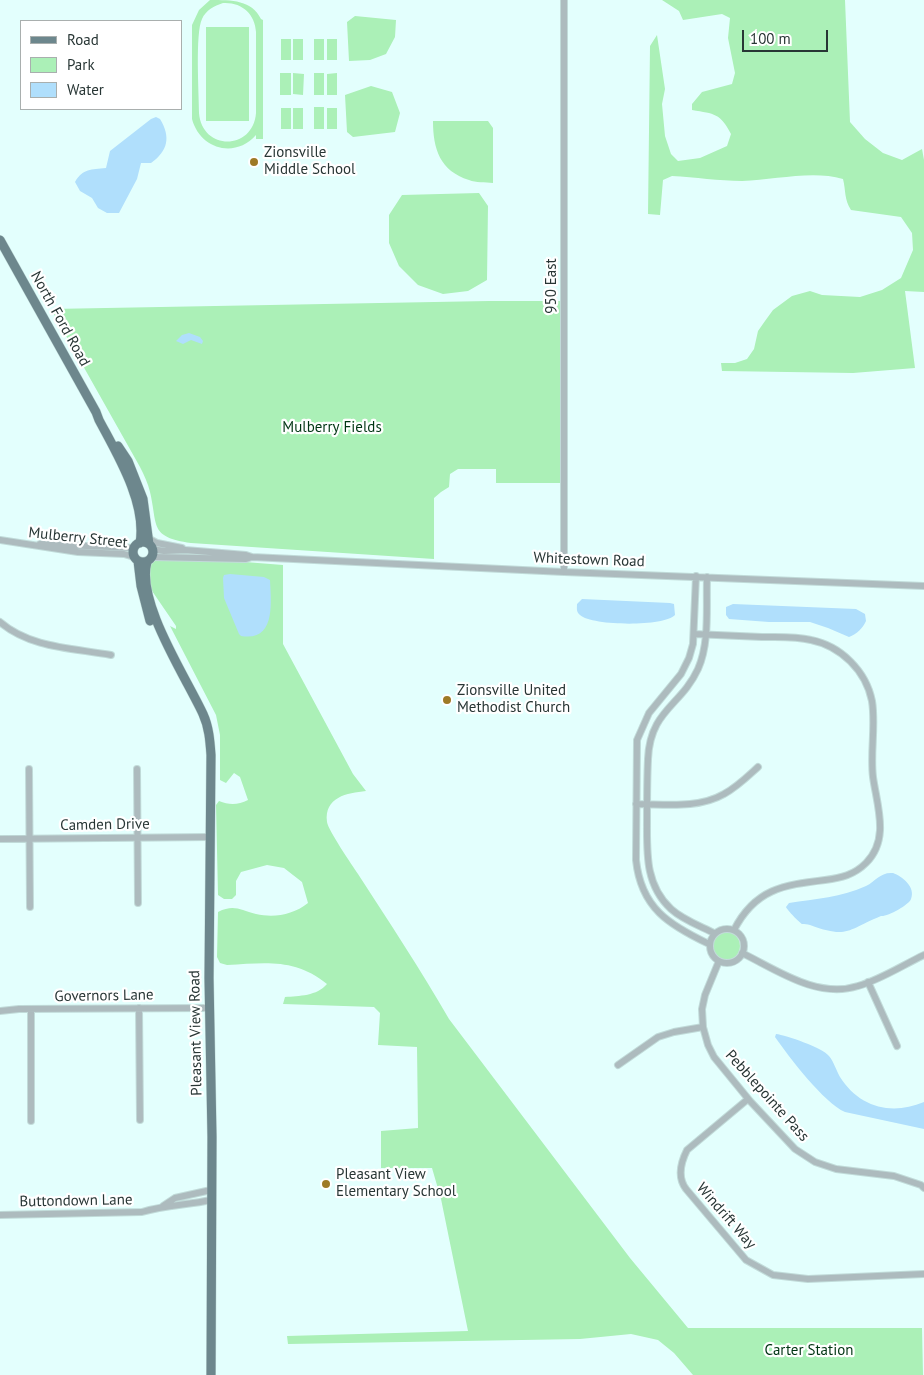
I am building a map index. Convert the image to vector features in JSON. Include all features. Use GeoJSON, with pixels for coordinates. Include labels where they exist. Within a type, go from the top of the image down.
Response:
{"type":"FeatureCollection","features":[{"type":"Feature","properties":{"kind":"main road","name":"North Ford Road"},"geometry":{"type":"LineString","coordinates":[[0,240],[96,412],[127,475],[140,519],[144,551]]}},
{"type":"Feature","properties":{"kind":"main road","name":"Pleasant View Road"},"geometry":{"type":"LineString","coordinates":[[144,551],[145,575],[154,614],[192,695],[203,714],[209,733],[211,755],[209,1008],[211,1375]]}},
{"type":"Feature","properties":{"kind":"street","name":"950 East"},"geometry":{"type":"LineString","coordinates":[[564,0],[564,572]]}},
{"type":"Feature","properties":{"kind":"street","name":"Mulberry Street"},"geometry":{"type":"LineString","coordinates":[[0,540],[20,544],[144,551]]}},
{"type":"Feature","properties":{"kind":"street","name":"Whitestown Road"},"geometry":{"type":"LineString","coordinates":[[144,551],[157,543],[185,550]]}},
{"type":"Feature","properties":{"kind":"street","name":"Whitestown Road"},"geometry":{"type":"LineString","coordinates":[[144,551],[185,550],[246,555],[252,558]]}},
{"type":"Feature","properties":{"kind":"street","name":"Whitestown Road"},"geometry":{"type":"LineString","coordinates":[[144,551],[246,559],[924,586]]}},
{"type":"Feature","properties":{"kind":"street"},"geometry":{"type":"LineString","coordinates":[[696,576],[692,651],[684,669],[652,709],[640,732],[636,754],[636,860],[638,874],[646,896],[656,910],[680,930],[710,944]]}},
{"type":"Feature","properties":{"kind":"street"},"geometry":{"type":"LineString","coordinates":[[707,577],[704,650],[697,670],[690,682],[661,716],[651,738],[648,757],[647,860],[651,878],[657,891],[676,914],[714,933]]}},
{"type":"Feature","properties":{"kind":"street"},"geometry":{"type":"LineString","coordinates":[[0,622],[15,633],[31,640],[111,655]]}},
{"type":"Feature","properties":{"kind":"street"},"geometry":{"type":"LineString","coordinates":[[694,634],[798,638],[824,644],[841,653],[855,666],[866,684],[872,702],[872,764],[881,830],[878,845],[871,858],[860,868],[843,877],[789,884],[770,892],[749,907],[734,930]]}},
{"type":"Feature","properties":{"kind":"street"},"geometry":{"type":"LineString","coordinates":[[636,804],[692,804],[713,799],[732,790],[758,767]]}},
{"type":"Feature","properties":{"kind":"street"},"geometry":{"type":"LineString","coordinates":[[29,769],[30,907]]}},
{"type":"Feature","properties":{"kind":"street"},"geometry":{"type":"LineString","coordinates":[[137,769],[138,903]]}},
{"type":"Feature","properties":{"kind":"street","name":"Camden Drive"},"geometry":{"type":"LineString","coordinates":[[0,839],[210,837]]}},
{"type":"Feature","properties":{"kind":"street"},"geometry":{"type":"LineString","coordinates":[[722,929],[734,930],[740,934],[743,940],[744,948],[742,953],[734,962],[719,961],[711,954],[710,944],[714,933],[722,929]]}},
{"type":"Feature","properties":{"kind":"street"},"geometry":{"type":"LineString","coordinates":[[742,953],[814,987],[843,990],[868,982],[924,955]]}},
{"type":"Feature","properties":{"kind":"street","name":"Pebblepointe Pass"},"geometry":{"type":"LineString","coordinates":[[719,961],[705,995],[702,1009],[704,1027],[708,1045],[714,1057],[748,1099],[795,1149],[815,1162],[836,1169],[894,1176],[921,1185],[924,1188]]}},
{"type":"Feature","properties":{"kind":"street"},"geometry":{"type":"LineString","coordinates":[[868,982],[897,1046]]}},
{"type":"Feature","properties":{"kind":"street"},"geometry":{"type":"LineString","coordinates":[[139,1008],[140,1120]]}},
{"type":"Feature","properties":{"kind":"street","name":"Governors Lane"},"geometry":{"type":"LineString","coordinates":[[0,1011],[31,1009],[209,1008]]}},
{"type":"Feature","properties":{"kind":"street"},"geometry":{"type":"LineString","coordinates":[[31,1009],[31,1121]]}},
{"type":"Feature","properties":{"kind":"street"},"geometry":{"type":"LineString","coordinates":[[618,1065],[658,1037],[704,1027]]}},
{"type":"Feature","properties":{"kind":"street","name":"Windrift Way"},"geometry":{"type":"LineString","coordinates":[[748,1099],[687,1150],[682,1158],[680,1175],[682,1185],[746,1260],[773,1275],[808,1279],[924,1274]]}},
{"type":"Feature","properties":{"kind":"street"},"geometry":{"type":"LineString","coordinates":[[161,1206],[175,1198],[211,1190]]}},
{"type":"Feature","properties":{"kind":"street","name":"Buttondown Lane"},"geometry":{"type":"LineString","coordinates":[[0,1214],[142,1212],[161,1206],[174,1207],[211,1200]]}},
{"type":"Feature","properties":{"kind":"green space"},"geometry":{"type":"Polygon","coordinates":[[[210,0],[240,2],[252,8],[263,20],[263,139],[256,139],[256,135],[238,147],[219,147],[210,144],[202,138],[196,129],[192,119],[192,25],[199,10],[210,0]],[[230,3],[216,6],[204,16],[200,26],[198,50],[199,113],[202,125],[209,134],[218,140],[228,142],[237,140],[246,134],[253,125],[256,113],[255,26],[246,10],[230,3]]]}},
{"type":"Feature","properties":{"kind":"green space"},"geometry":{"type":"Polygon","coordinates":[[[662,0],[845,0],[850,122],[865,139],[883,153],[902,160],[922,149],[924,160],[924,292],[905,291],[915,368],[853,373],[722,371],[721,363],[735,363],[747,359],[754,349],[758,331],[765,321],[773,310],[792,296],[810,291],[822,295],[860,297],[882,290],[901,278],[913,250],[912,233],[901,217],[851,210],[846,199],[843,179],[819,175],[742,181],[672,176],[663,180],[660,215],[648,214],[650,46],[657,35],[665,89],[662,104],[665,136],[671,154],[678,161],[700,158],[727,146],[731,134],[724,122],[712,114],[692,110],[692,104],[702,92],[732,84],[735,73],[728,38],[730,18],[722,14],[683,20],[679,11],[662,0]]]}},
{"type":"Feature","properties":{"kind":"green space"},"geometry":{"type":"Polygon","coordinates":[[[355,16],[396,20],[395,37],[386,54],[370,60],[349,61],[347,22],[355,16]]]}},
{"type":"Feature","properties":{"kind":"green space"},"geometry":{"type":"Polygon","coordinates":[[[206,27],[249,27],[249,121],[206,121],[206,27]]]}},
{"type":"Feature","properties":{"kind":"green space"},"geometry":{"type":"Polygon","coordinates":[[[281,39],[291,39],[291,60],[281,60],[281,39]]]}},
{"type":"Feature","properties":{"kind":"green space"},"geometry":{"type":"Polygon","coordinates":[[[293,39],[303,39],[303,60],[293,60],[293,39]]]}},
{"type":"Feature","properties":{"kind":"green space"},"geometry":{"type":"Polygon","coordinates":[[[314,39],[324,39],[324,60],[314,60],[314,39]]]}},
{"type":"Feature","properties":{"kind":"green space"},"geometry":{"type":"Polygon","coordinates":[[[327,39],[337,39],[337,60],[327,60],[327,39]]]}},
{"type":"Feature","properties":{"kind":"green space"},"geometry":{"type":"Polygon","coordinates":[[[280,73],[291,73],[291,95],[280,95],[280,73]]]}},
{"type":"Feature","properties":{"kind":"green space"},"geometry":{"type":"Polygon","coordinates":[[[293,73],[304,74],[303,95],[293,94],[293,73]]]}},
{"type":"Feature","properties":{"kind":"green space"},"geometry":{"type":"Polygon","coordinates":[[[314,73],[324,73],[324,95],[314,95],[314,73]]]}},
{"type":"Feature","properties":{"kind":"green space"},"geometry":{"type":"Polygon","coordinates":[[[337,73],[337,95],[327,95],[327,74],[337,73]]]}},
{"type":"Feature","properties":{"kind":"green space"},"geometry":{"type":"Polygon","coordinates":[[[371,86],[392,92],[400,113],[395,132],[353,137],[347,132],[345,95],[371,86]]]}},
{"type":"Feature","properties":{"kind":"green space"},"geometry":{"type":"Polygon","coordinates":[[[314,107],[324,107],[324,129],[314,129],[314,107]]]}},
{"type":"Feature","properties":{"kind":"green space"},"geometry":{"type":"Polygon","coordinates":[[[281,108],[291,108],[291,129],[281,129],[281,108]]]}},
{"type":"Feature","properties":{"kind":"green space"},"geometry":{"type":"Polygon","coordinates":[[[293,108],[303,108],[303,129],[293,129],[293,108]]]}},
{"type":"Feature","properties":{"kind":"green space"},"geometry":{"type":"Polygon","coordinates":[[[327,108],[337,108],[337,129],[327,129],[327,108]]]}},
{"type":"Feature","properties":{"kind":"green space"},"geometry":{"type":"Polygon","coordinates":[[[433,121],[488,121],[493,128],[493,183],[469,180],[451,171],[445,165],[437,150],[433,121]]]}},
{"type":"Feature","properties":{"kind":"green space"},"geometry":{"type":"Polygon","coordinates":[[[479,193],[488,206],[487,280],[468,291],[443,294],[418,285],[399,266],[389,243],[389,215],[402,195],[479,193]]]}},
{"type":"Feature","properties":{"kind":"green space","name":"Mulberry Fields"},"geometry":{"type":"Polygon","coordinates":[[[560,301],[561,483],[496,483],[496,469],[458,469],[450,474],[449,487],[434,498],[434,559],[191,543],[168,537],[162,533],[155,521],[146,479],[51,309],[560,301]]]}},
{"type":"Feature","properties":{"kind":"green space","name":"Carter Station"},"geometry":{"type":"Polygon","coordinates":[[[158,559],[283,565],[283,644],[353,774],[366,791],[345,795],[333,802],[327,814],[327,822],[331,832],[449,1019],[630,1258],[688,1328],[922,1328],[923,1375],[693,1375],[674,1353],[658,1340],[631,1334],[580,1339],[288,1344],[287,1336],[468,1331],[441,1199],[432,1168],[381,1168],[381,1131],[418,1128],[417,1047],[378,1045],[380,1013],[374,1007],[283,1004],[285,997],[313,993],[327,984],[303,970],[292,966],[267,963],[227,965],[220,963],[217,957],[218,912],[233,908],[256,914],[276,915],[290,913],[308,903],[302,882],[284,868],[267,865],[241,872],[236,881],[236,895],[232,899],[224,899],[218,895],[216,805],[219,801],[234,804],[248,800],[240,777],[234,773],[226,783],[220,780],[220,735],[216,715],[170,626],[176,629],[176,626],[150,588],[149,565],[158,559]]]}},
{"type":"Feature","properties":{"kind":"green space"},"geometry":{"type":"Polygon","coordinates":[[[726,932],[736,936],[740,946],[736,956],[726,960],[716,956],[712,946],[716,936],[726,932]]]}},
{"type":"Feature","properties":{"kind":"water"},"geometry":{"type":"Polygon","coordinates":[[[156,117],[160,119],[166,132],[166,143],[161,154],[151,163],[141,163],[137,179],[119,213],[107,213],[98,208],[92,198],[80,191],[75,182],[78,177],[84,172],[106,168],[110,151],[156,117]]]}},
{"type":"Feature","properties":{"kind":"water"},"geometry":{"type":"Polygon","coordinates":[[[189,333],[200,337],[203,341],[202,344],[191,340],[183,344],[176,341],[182,335],[189,333]]]}},
{"type":"Feature","properties":{"kind":"water"},"geometry":{"type":"Polygon","coordinates":[[[224,575],[264,577],[270,580],[269,619],[266,627],[260,633],[252,636],[241,636],[239,634],[224,598],[223,578],[224,575]]]}},
{"type":"Feature","properties":{"kind":"water"},"geometry":{"type":"Polygon","coordinates":[[[582,599],[670,603],[674,604],[675,615],[657,622],[628,624],[598,621],[587,619],[579,614],[577,604],[582,599]]]}},
{"type":"Feature","properties":{"kind":"water"},"geometry":{"type":"Polygon","coordinates":[[[733,604],[856,609],[865,614],[866,621],[855,634],[849,637],[810,622],[769,622],[729,619],[726,615],[726,607],[733,604]]]}},
{"type":"Feature","properties":{"kind":"water"},"geometry":{"type":"Polygon","coordinates":[[[893,873],[904,879],[910,886],[912,890],[911,899],[893,913],[881,916],[854,929],[840,932],[802,924],[786,907],[789,903],[848,893],[866,886],[878,877],[893,873]]]}},
{"type":"Feature","properties":{"kind":"water"},"geometry":{"type":"Polygon","coordinates":[[[776,1034],[820,1049],[831,1058],[840,1077],[848,1087],[856,1096],[866,1102],[888,1108],[900,1108],[924,1102],[924,1129],[845,1112],[837,1107],[817,1090],[775,1037],[776,1034]]]}},
{"type":"Feature","properties":{"kind":"place","name":"Zionsville Middle School"},"geometry":{"type":"Point","coordinates":[254,162]}},
{"type":"Feature","properties":{"kind":"place","name":"Zionsville United Methodist Church"},"geometry":{"type":"Point","coordinates":[447,700]}},
{"type":"Feature","properties":{"kind":"place","name":"Pleasant View Elementary School"},"geometry":{"type":"Point","coordinates":[326,1184]}}]}
